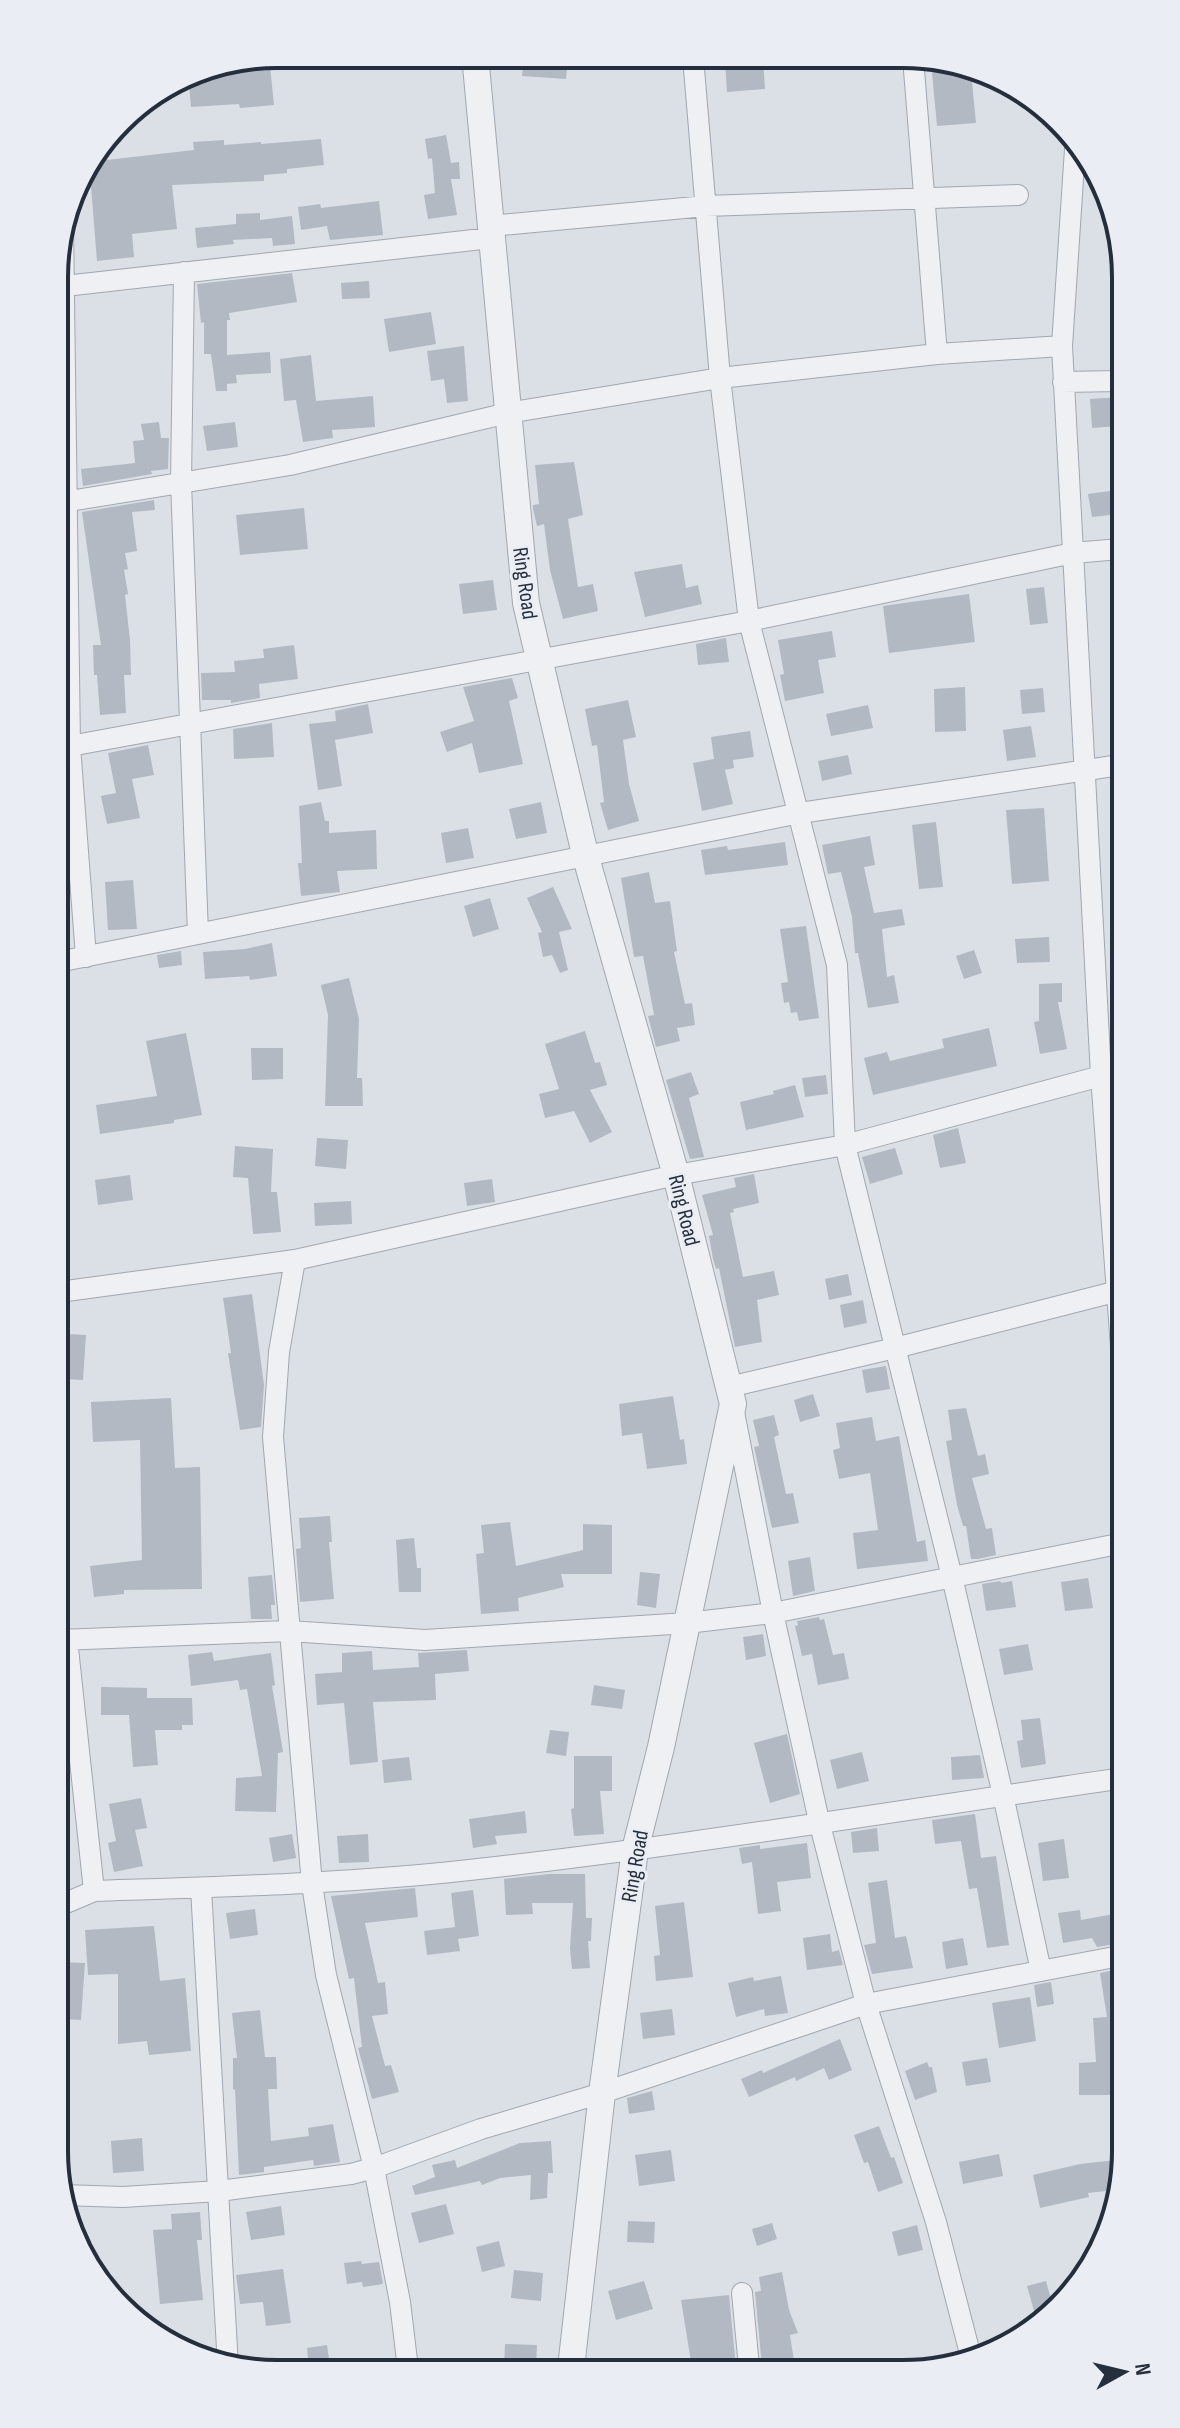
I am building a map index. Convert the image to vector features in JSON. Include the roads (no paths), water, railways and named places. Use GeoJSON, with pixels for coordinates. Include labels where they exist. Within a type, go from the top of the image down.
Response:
{"type":"FeatureCollection","features":[{"type":"Feature","properties":{"kind":"street","name":"Ring Road"},"geometry":{"type":"LineString","coordinates":[[476,68],[526,603],[585,854],[676,1175],[731,1396],[661,1747],[635,1850],[602,2093],[572,2360]]}},
{"type":"Feature","properties":{"kind":"street"},"geometry":{"type":"LineString","coordinates":[[694,68],[720,378],[749,621],[837,965],[845,1145],[952,1577],[1041,1971]]}},
{"type":"Feature","properties":{"kind":"street"},"geometry":{"type":"LineString","coordinates":[[914,69],[937,354]]}},
{"type":"Feature","properties":{"kind":"street"},"geometry":{"type":"LineString","coordinates":[[1074,158],[1062,346],[1063,382],[1084,769],[1112,1102]]}},
{"type":"Feature","properties":{"kind":"street"},"geometry":{"type":"LineString","coordinates":[[68,285],[706,206],[1018,195]]}},
{"type":"Feature","properties":{"kind":"street"},"geometry":{"type":"LineString","coordinates":[[184,272],[181,482],[198,934]]}},
{"type":"Feature","properties":{"kind":"street"},"geometry":{"type":"LineString","coordinates":[[68,501],[290,465],[508,413],[720,378],[937,354],[1062,346]]}},
{"type":"Feature","properties":{"kind":"street"},"geometry":{"type":"LineString","coordinates":[[1063,382],[1112,381]]}},
{"type":"Feature","properties":{"kind":"street"},"geometry":{"type":"LineString","coordinates":[[70,746],[749,621],[1073,553],[1112,550]]}},
{"type":"Feature","properties":{"kind":"street"},"geometry":{"type":"LineString","coordinates":[[68,692],[86,957]]}},
{"type":"Feature","properties":{"kind":"street"},"geometry":{"type":"LineString","coordinates":[[68,960],[800,813],[1112,766]]}},
{"type":"Feature","properties":{"kind":"street"},"geometry":{"type":"LineString","coordinates":[[68,1291],[295,1260],[676,1175],[845,1145],[1111,1075]]}},
{"type":"Feature","properties":{"kind":"street"},"geometry":{"type":"LineString","coordinates":[[295,1260],[279,1352],[273,1437],[312,1884],[326,1975],[374,2168],[400,2302],[407,2360]]}},
{"type":"Feature","properties":{"kind":"street"},"geometry":{"type":"LineString","coordinates":[[969,2349],[936,2222],[866,2004],[819,1821],[773,1613],[731,1396],[895,1348],[1112,1293]]}},
{"type":"Feature","properties":{"kind":"street"},"geometry":{"type":"LineString","coordinates":[[68,1640],[289,1631],[425,1640],[687,1623],[773,1613],[1112,1545]]}},
{"type":"Feature","properties":{"kind":"street"},"geometry":{"type":"LineString","coordinates":[[68,1673],[94,1891]]}},
{"type":"Feature","properties":{"kind":"street"},"geometry":{"type":"LineString","coordinates":[[68,1902],[94,1891],[312,1884],[451,1872],[635,1850],[1112,1780]]}},
{"type":"Feature","properties":{"kind":"street"},"geometry":{"type":"LineString","coordinates":[[201,1888],[227,2354]]}},
{"type":"Feature","properties":{"kind":"street"},"geometry":{"type":"LineString","coordinates":[[73,2195],[123,2197],[219,2191],[351,2174],[866,2004],[1112,1957]]}},
{"type":"Feature","properties":{"kind":"street"},"geometry":{"type":"LineString","coordinates":[[742,2293],[748,2360]]}}]}
